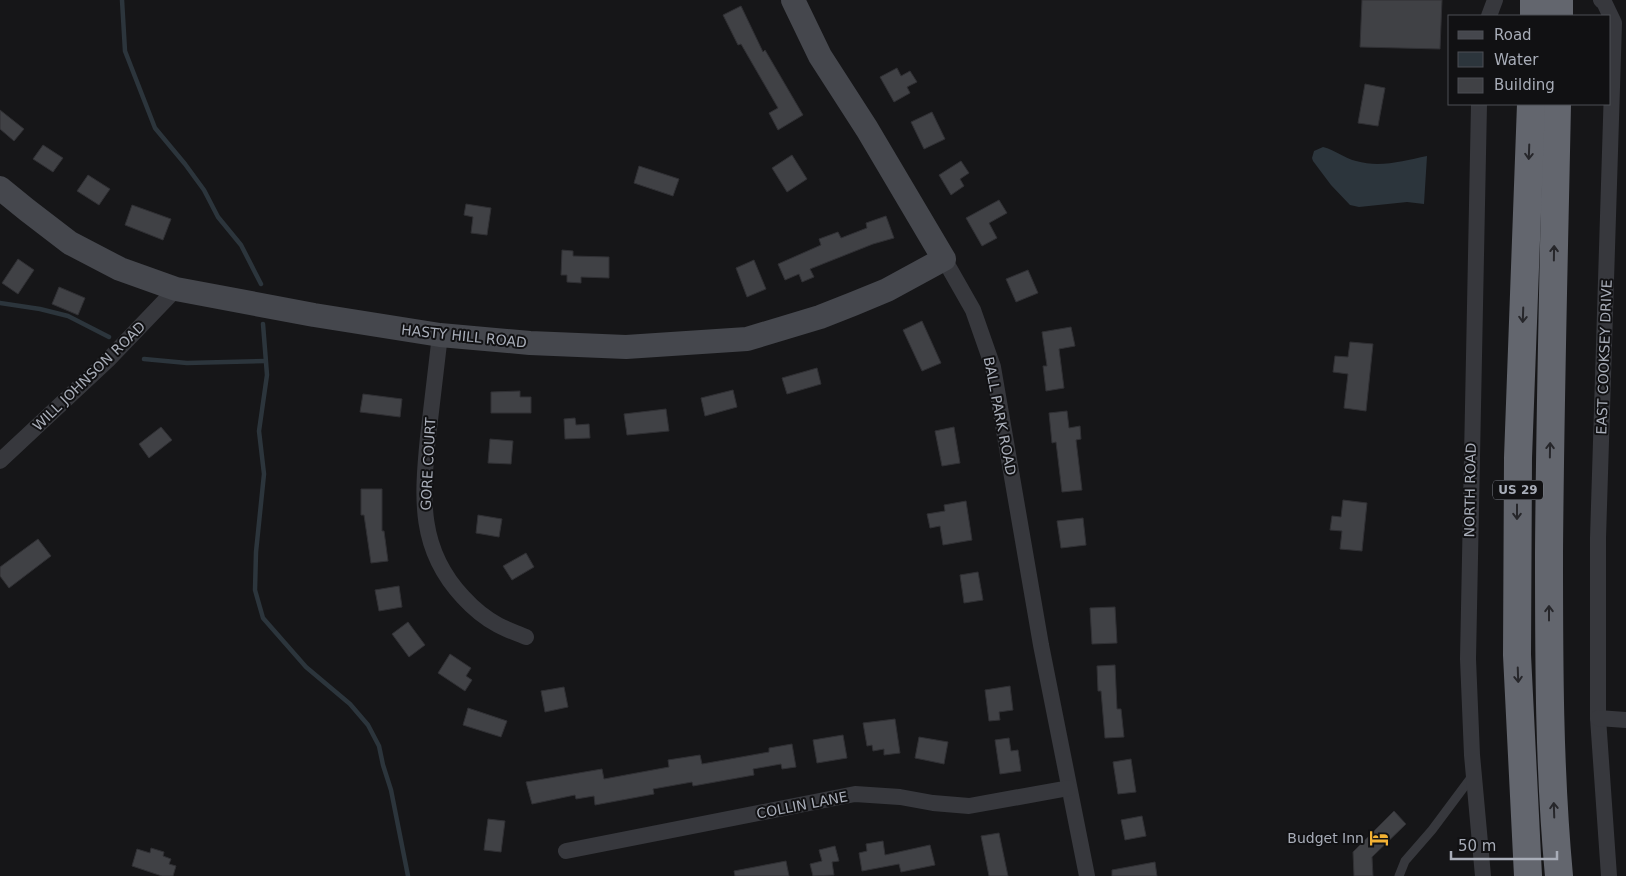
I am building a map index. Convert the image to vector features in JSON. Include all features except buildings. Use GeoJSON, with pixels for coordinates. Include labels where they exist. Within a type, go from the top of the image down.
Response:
{"type":"FeatureCollection","features":[{"type":"Feature","properties":{"kind":"highway"},"geometry":{"type":"LineString","coordinates":[[1534,0],[1534,15]]}},
{"type":"Feature","properties":{"kind":"highway"},"geometry":{"type":"LineString","coordinates":[[1559,15],[1560,0]]}},
{"type":"Feature","properties":{"kind":"highway","name":"US 29"},"geometry":{"type":"LineString","coordinates":[[1528,876],[1517,655],[1518,458],[1531,105]]}},
{"type":"Feature","properties":{"kind":"highway","name":"US 29"},"geometry":{"type":"LineString","coordinates":[[1557,105],[1550,452],[1549,652],[1554,827],[1559,876]]}},
{"type":"Feature","properties":{"kind":"street","name":"BALL PARK ROAD"},"geometry":{"type":"LineString","coordinates":[[793,0],[820,56],[867,129],[973,310],[993,367],[1041,645],[1087,876]]}},
{"type":"Feature","properties":{"kind":"street"},"geometry":{"type":"LineString","coordinates":[[1490,15],[1495,0]]}},
{"type":"Feature","properties":{"kind":"street","name":"EAST COOKSEY DRIVE"},"geometry":{"type":"LineString","coordinates":[[1601,0],[1610,15]]}},
{"type":"Feature","properties":{"kind":"street","name":"EAST COOKSEY DRIVE"},"geometry":{"type":"LineString","coordinates":[[1609,876],[1598,718],[1598,538],[1614,22],[1611,16]]}},
{"type":"Feature","properties":{"kind":"street","name":"NORTH ROAD"},"geometry":{"type":"LineString","coordinates":[[1479,105],[1468,640],[1474,775],[1483,876]]}},
{"type":"Feature","properties":{"kind":"street","name":"HASTY HILL ROAD"},"geometry":{"type":"LineString","coordinates":[[0,188],[70,243],[120,268],[176,289],[314,315],[440,335],[530,343],[626,347],[747,339],[820,317],[853,304],[887,290],[944,259]]}},
{"type":"Feature","properties":{"kind":"street","name":"WILL JOHNSON ROAD"},"geometry":{"type":"LineString","coordinates":[[0,461],[108,360],[176,289]]}},
{"type":"Feature","properties":{"kind":"street","name":"GORE COURT"},"geometry":{"type":"LineString","coordinates":[[440,335],[425,465],[424,502],[427,530],[435,557],[449,582],[474,608],[498,625],[526,637]]}},
{"type":"Feature","properties":{"kind":"street"},"geometry":{"type":"LineString","coordinates":[[1598,718],[1626,720]]}},
{"type":"Feature","properties":{"kind":"street","name":"COLLIN LANE"},"geometry":{"type":"LineString","coordinates":[[566,851],[855,794],[900,797],[933,803],[969,806],[1070,788]]}},
{"type":"Feature","properties":{"kind":"lane"},"geometry":{"type":"LineString","coordinates":[[1399,876],[1404,861],[1432,830],[1474,775]]}},
{"type":"Feature","properties":{"kind":"water"},"geometry":{"type":"Polygon","coordinates":[[[1323,147],[1352,160],[1374,164],[1392,163],[1427,156],[1424,204],[1407,202],[1359,207],[1350,205],[1331,185],[1313,161],[1314,151],[1323,147]]]}},
{"type":"Feature","properties":{"kind":"waterway"},"geometry":{"type":"LineString","coordinates":[[122,0],[125,51],[155,128],[204,190],[218,217],[241,245],[261,284]]}},
{"type":"Feature","properties":{"kind":"waterway"},"geometry":{"type":"LineString","coordinates":[[0,303],[40,309],[68,316],[109,337]]}},
{"type":"Feature","properties":{"kind":"waterway"},"geometry":{"type":"LineString","coordinates":[[263,324],[267,375],[259,431],[264,474],[256,552],[255,590],[263,618],[306,667],[350,704],[368,725],[379,746],[391,790],[408,876]]}},
{"type":"Feature","properties":{"kind":"waterway"},"geometry":{"type":"LineString","coordinates":[[144,359],[187,363],[265,361]]}},
{"type":"Feature","properties":{"kind":"place","name":"Budget Inn"},"geometry":{"type":"Point","coordinates":[1379,838]}}]}
